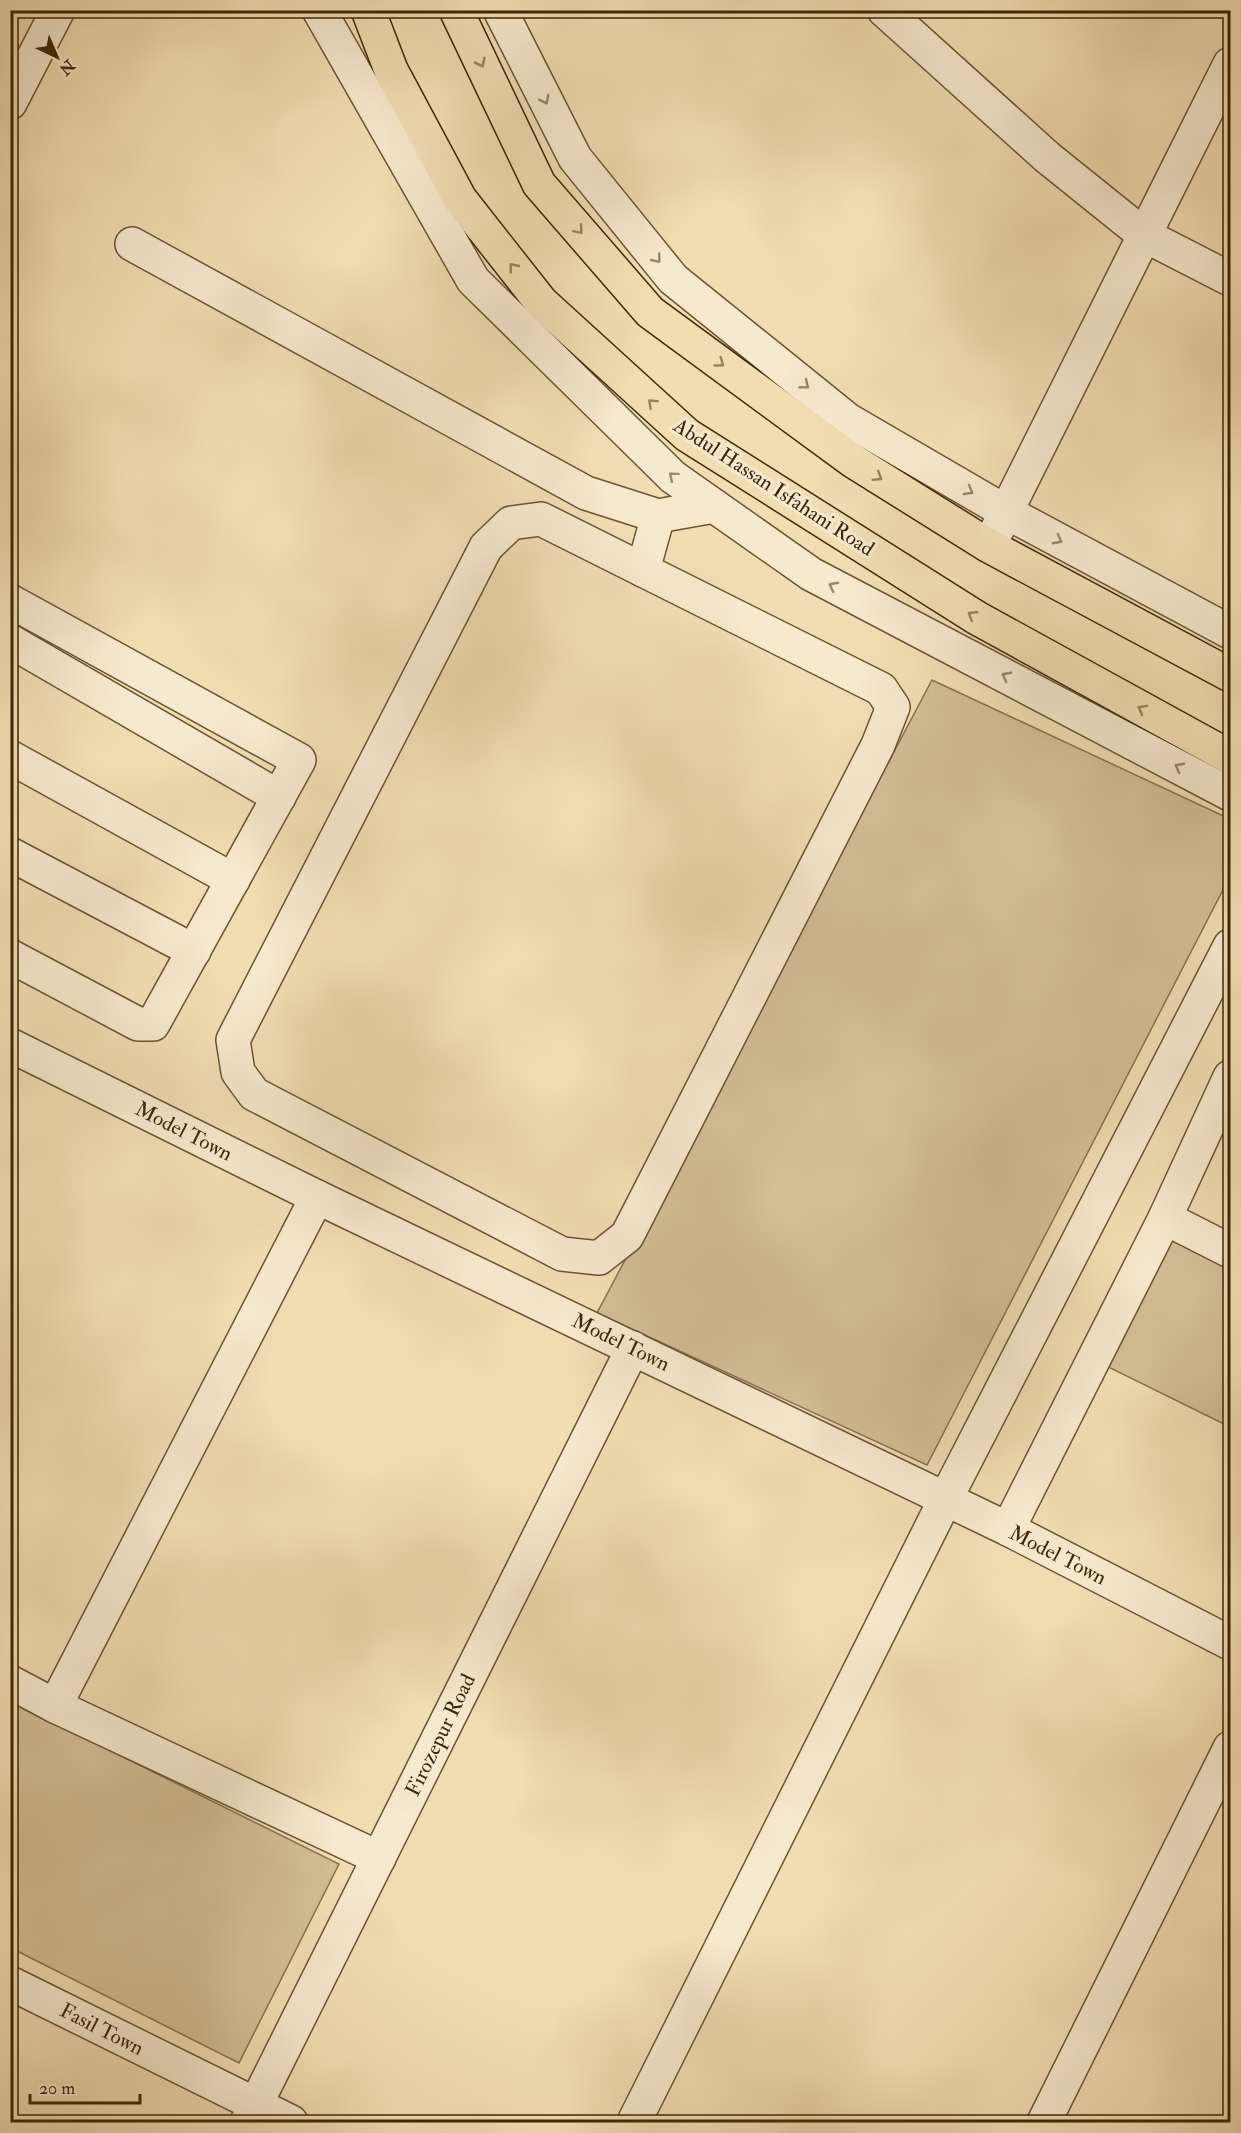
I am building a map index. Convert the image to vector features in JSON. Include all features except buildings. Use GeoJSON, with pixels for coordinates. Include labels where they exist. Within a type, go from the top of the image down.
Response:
{"type":"FeatureCollection","features":[{"type":"Feature","properties":{"kind":"main road","name":"Abdul Hassan Isfahani Road"},"geometry":{"type":"LineString","coordinates":[[368,10],[391,70],[460,199],[541,302],[687,435],[977,618],[1230,757]]}},
{"type":"Feature","properties":{"kind":"main road"},"geometry":{"type":"LineString","coordinates":[[456,10],[539,184],[650,312],[853,461],[989,546],[1230,675]]}},
{"type":"Feature","properties":{"kind":"street"},"geometry":{"type":"LineString","coordinates":[[10,103],[58,10]]}},
{"type":"Feature","properties":{"kind":"street"},"geometry":{"type":"LineString","coordinates":[[319,10],[473,280],[672,477],[811,574],[1230,794]]}},
{"type":"Feature","properties":{"kind":"street"},"geometry":{"type":"LineString","coordinates":[[500,10],[575,158],[673,279],[848,420],[1006,512],[1230,632]]}},
{"type":"Feature","properties":{"kind":"street"},"geometry":{"type":"LineString","coordinates":[[884,10],[1047,157],[1144,235],[1230,279]]}},
{"type":"Feature","properties":{"kind":"street"},"geometry":{"type":"LineString","coordinates":[[989,546],[1230,64]]}},
{"type":"Feature","properties":{"kind":"street"},"geometry":{"type":"LineString","coordinates":[[132,244],[586,493],[658,516],[714,506]]}},
{"type":"Feature","properties":{"kind":"street"},"geometry":{"type":"LineString","coordinates":[[643,570],[658,516]]}},
{"type":"Feature","properties":{"kind":"street"},"geometry":{"type":"LineString","coordinates":[[541,519],[643,570],[882,689],[893,707],[878,745],[627,1236],[599,1258],[562,1254],[254,1094],[238,1072],[233,1040],[486,547],[511,523],[541,519]]}},
{"type":"Feature","properties":{"kind":"street"},"geometry":{"type":"LineString","coordinates":[[10,601],[300,760],[153,1023],[138,1024],[10,956]]}},
{"type":"Feature","properties":{"kind":"street"},"geometry":{"type":"LineString","coordinates":[[10,641],[279,797]]}},
{"type":"Feature","properties":{"kind":"street"},"geometry":{"type":"LineString","coordinates":[[10,757],[233,880]]}},
{"type":"Feature","properties":{"kind":"street"},"geometry":{"type":"LineString","coordinates":[[10,854],[194,951]]}},
{"type":"Feature","properties":{"kind":"street"},"geometry":{"type":"LineString","coordinates":[[634,2122],[945,1500],[1230,946]]}},
{"type":"Feature","properties":{"kind":"street","name":"Model Town"},"geometry":{"type":"LineString","coordinates":[[10,1045],[317,1197],[1008,1529],[1230,1643]]}},
{"type":"Feature","properties":{"kind":"street"},"geometry":{"type":"LineString","coordinates":[[1008,1529],[1165,1218],[1230,1077]]}},
{"type":"Feature","properties":{"kind":"street"},"geometry":{"type":"LineString","coordinates":[[55,1706],[317,1197]]}},
{"type":"Feature","properties":{"kind":"street"},"geometry":{"type":"LineString","coordinates":[[1165,1218],[1230,1251]]}},
{"type":"Feature","properties":{"kind":"street","name":"Firozepur Road"},"geometry":{"type":"LineString","coordinates":[[251,2114],[633,1348]]}},
{"type":"Feature","properties":{"kind":"street"},"geometry":{"type":"LineString","coordinates":[[10,1682],[55,1706],[379,1858]]}},
{"type":"Feature","properties":{"kind":"street"},"geometry":{"type":"LineString","coordinates":[[1044,2122],[1230,1748]]}},
{"type":"Feature","properties":{"kind":"street","name":"Fasil Town"},"geometry":{"type":"LineString","coordinates":[[10,1983],[251,2114],[291,2122]]}},
{"type":"Feature","properties":{"kind":"shaded area"},"geometry":{"type":"Polygon","coordinates":[[[932,680],[1230,819],[1230,876],[927,1465],[597,1313],[932,680]]]}},
{"type":"Feature","properties":{"kind":"shaded area"},"geometry":{"type":"Polygon","coordinates":[[[1165,1218],[1230,1251],[1230,1427],[1094,1360],[1165,1218]]]}},
{"type":"Feature","properties":{"kind":"shaded area"},"geometry":{"type":"Polygon","coordinates":[[[10,1701],[339,1864],[239,2063],[11,1948],[10,1701]]]}}]}
